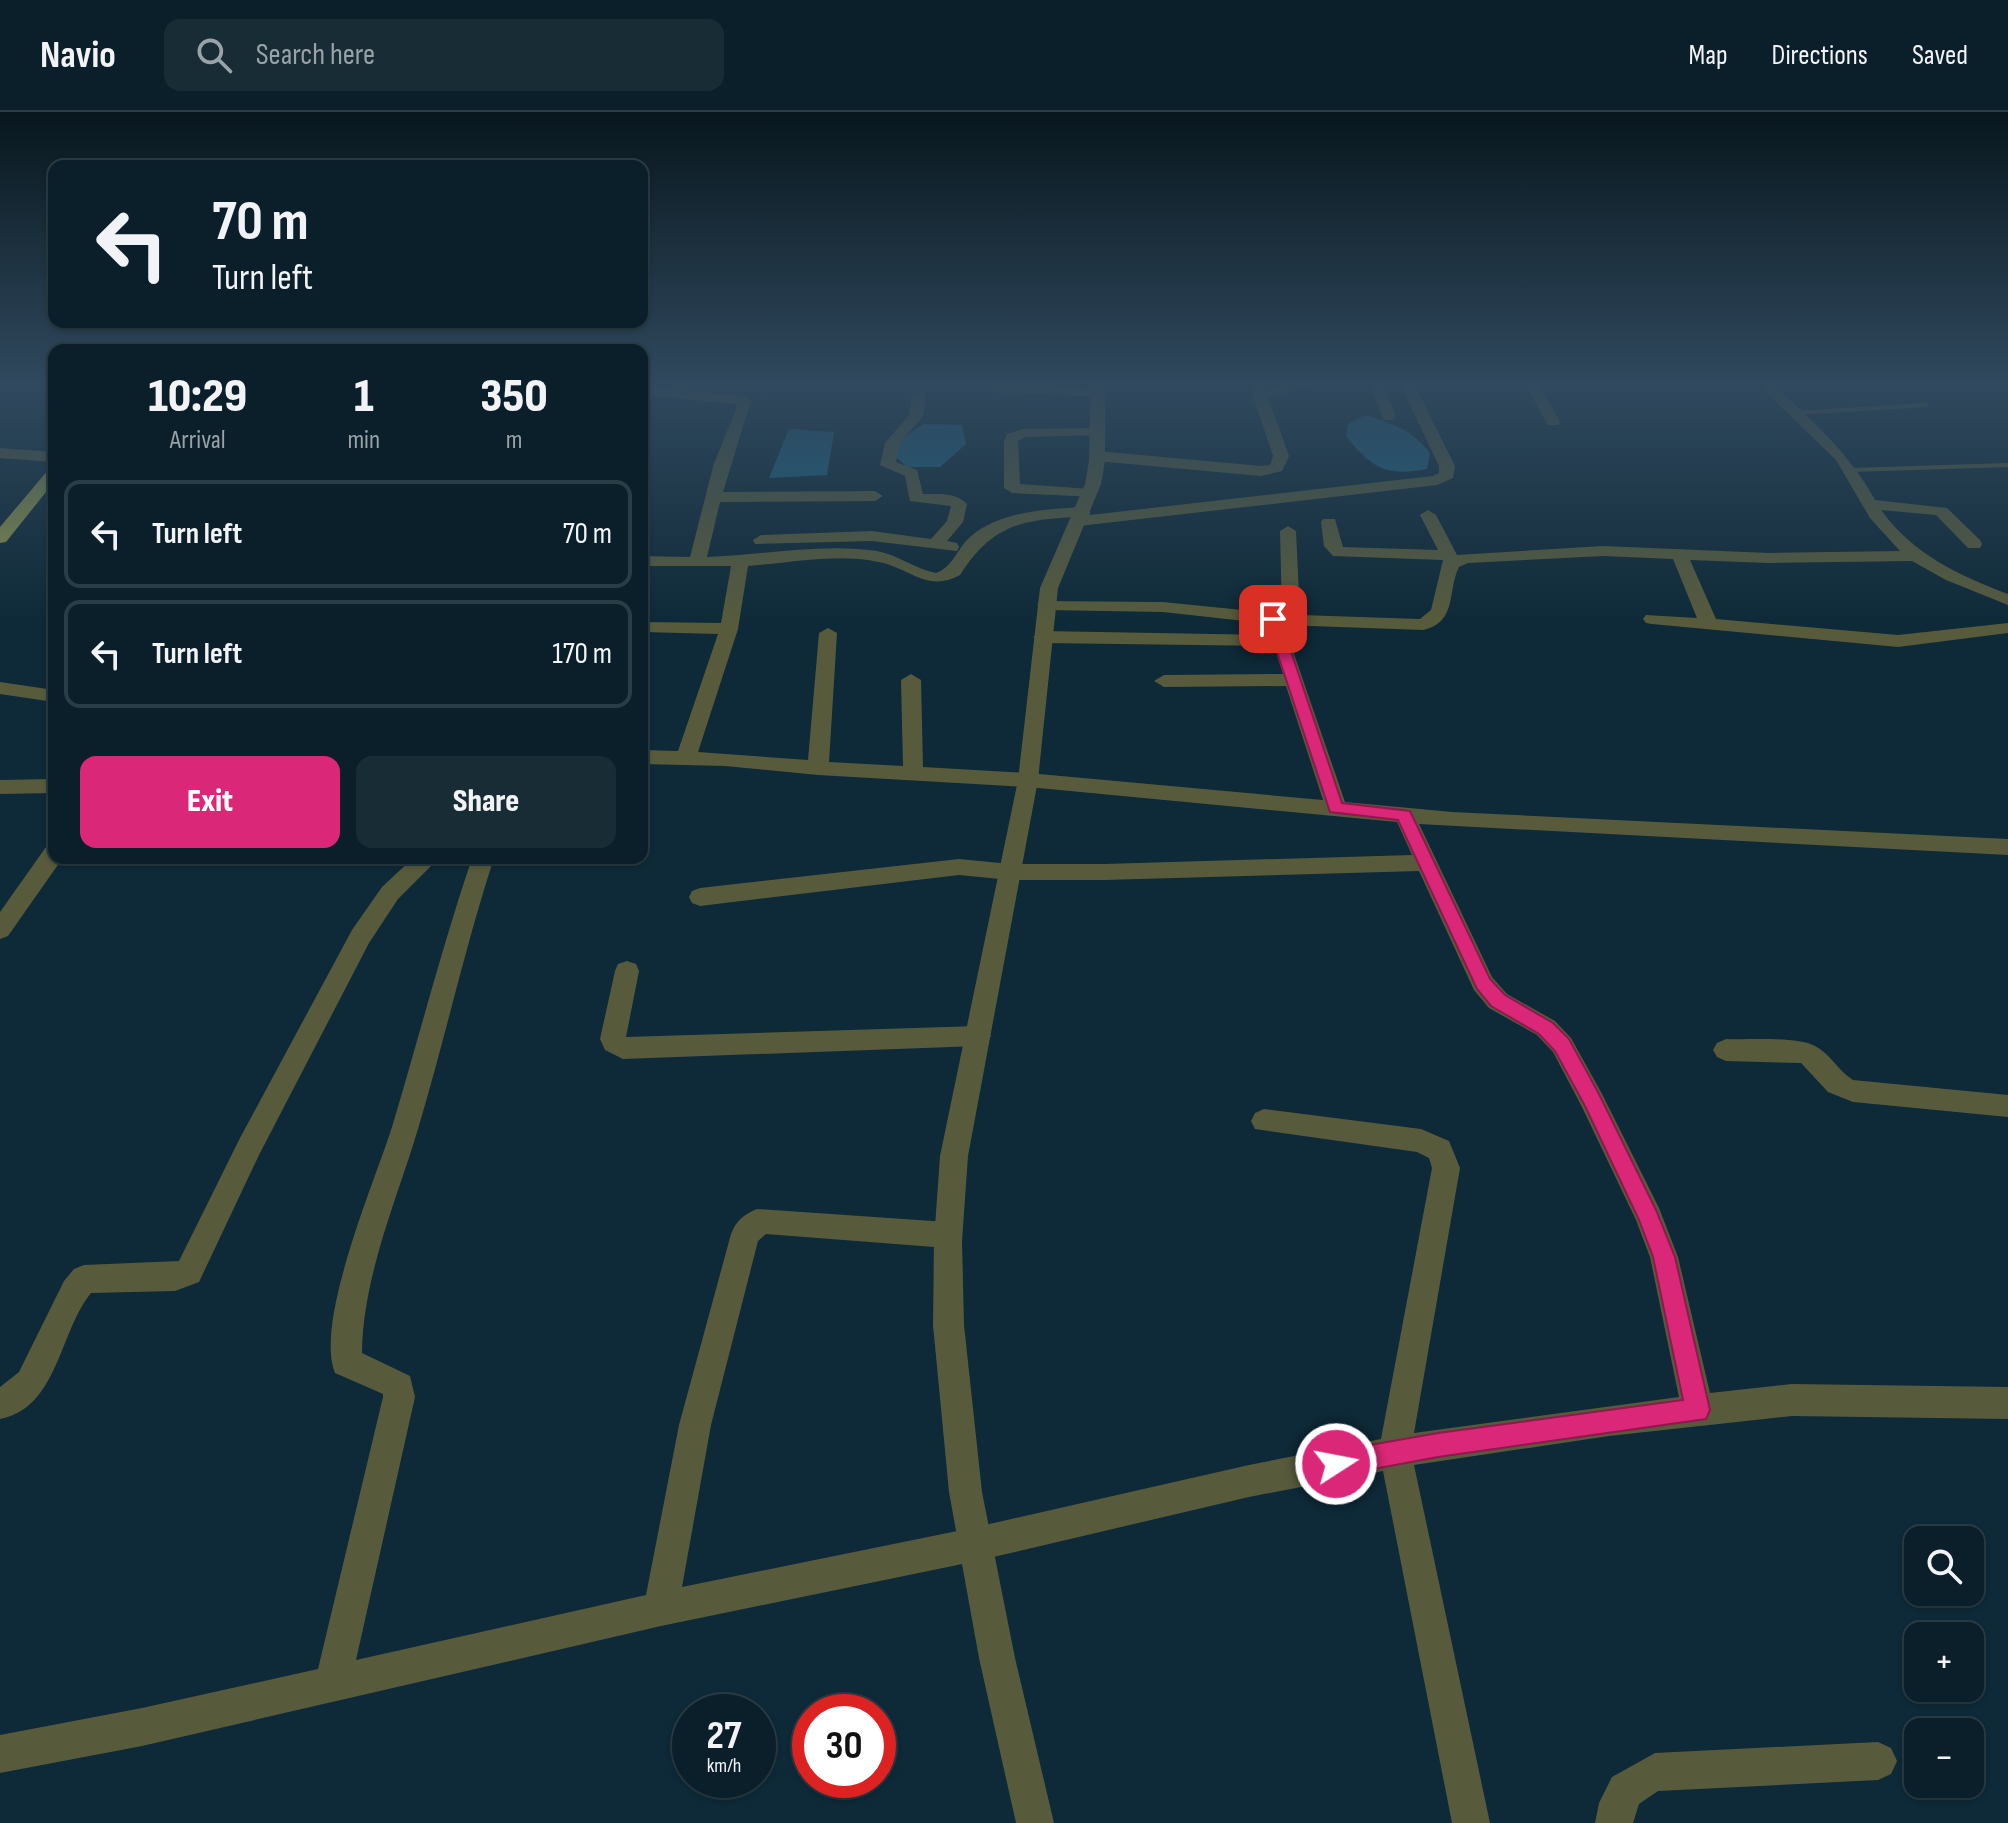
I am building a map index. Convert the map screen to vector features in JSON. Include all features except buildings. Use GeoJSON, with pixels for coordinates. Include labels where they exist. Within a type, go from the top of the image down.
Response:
{"type":"FeatureCollection","features":[{"type":"Feature","properties":{"kind":"main road"},"geometry":{"type":"LineString","coordinates":[[0,538],[48,480]]}},
{"type":"Feature","properties":{"kind":"street"},"geometry":{"type":"LineString","coordinates":[[697,562],[722,464]]}},
{"type":"Feature","properties":{"kind":"street"},"geometry":{"type":"LineString","coordinates":[[890,464],[912,473],[916,498],[953,500],[959,504],[955,522],[936,544]]}},
{"type":"Feature","properties":{"kind":"street"},"geometry":{"type":"LineString","coordinates":[[1011,464],[1012,488],[1084,509]]}},
{"type":"Feature","properties":{"kind":"street"},"geometry":{"type":"LineString","coordinates":[[1035,1823],[972,1545],[947,1348],[947,1235],[954,1156],[1028,780],[1049,588],[1084,509],[1093,464]]}},
{"type":"Feature","properties":{"kind":"street"},"geometry":{"type":"LineString","coordinates":[[1218,464],[1261,471],[1277,468],[1278,464]]}},
{"type":"Feature","properties":{"kind":"street"},"geometry":{"type":"LineString","coordinates":[[648,561],[740,561],[830,554],[894,560],[919,575],[936,578],[954,571],[965,549],[992,530],[1027,516],[1437,480],[1447,475],[1446,464]]}},
{"type":"Feature","properties":{"kind":"street"},"geometry":{"type":"LineString","coordinates":[[1844,464],[1885,527],[1916,556],[1941,573],[2008,600]]}},
{"type":"Feature","properties":{"kind":"street"},"geometry":{"type":"LineString","coordinates":[[714,497],[875,496]]}},
{"type":"Feature","properties":{"kind":"street"},"geometry":{"type":"LineString","coordinates":[[1869,504],[1941,511],[1974,544]]}},
{"type":"Feature","properties":{"kind":"street"},"geometry":{"type":"LineString","coordinates":[[1046,605],[1163,607],[1282,619],[1400,625],[1433,622],[1439,616],[1450,559],[1428,515]]}},
{"type":"Feature","properties":{"kind":"street"},"geometry":{"type":"LineString","coordinates":[[1329,522],[1332,549],[1339,552],[1450,559],[1571,551],[1794,559],[1916,556]]}},
{"type":"Feature","properties":{"kind":"street"},"geometry":{"type":"LineString","coordinates":[[1288,531],[1281,641],[1336,808]]}},
{"type":"Feature","properties":{"kind":"street"},"geometry":{"type":"LineString","coordinates":[[761,540],[872,536],[965,549]]}},
{"type":"Feature","properties":{"kind":"street"},"geometry":{"type":"LineString","coordinates":[[1679,554],[1708,622]]}},
{"type":"Feature","properties":{"kind":"street"},"geometry":{"type":"LineString","coordinates":[[686,757],[729,629],[736,602],[740,561]]}},
{"type":"Feature","properties":{"kind":"street"},"geometry":{"type":"LineString","coordinates":[[1652,619],[1914,641],[2008,628]]}},
{"type":"Feature","properties":{"kind":"street"},"geometry":{"type":"LineString","coordinates":[[648,627],[729,629]]}},
{"type":"Feature","properties":{"kind":"street"},"geometry":{"type":"LineString","coordinates":[[818,768],[828,633]]}},
{"type":"Feature","properties":{"kind":"street"},"geometry":{"type":"LineString","coordinates":[[1042,637],[1281,641]]}},
{"type":"Feature","properties":{"kind":"street"},"geometry":{"type":"LineString","coordinates":[[911,680],[913,773]]}},
{"type":"Feature","properties":{"kind":"street"},"geometry":{"type":"LineString","coordinates":[[1164,681],[1294,680]]}},
{"type":"Feature","properties":{"kind":"street"},"geometry":{"type":"LineString","coordinates":[[0,688],[48,695]]}},
{"type":"Feature","properties":{"kind":"street"},"geometry":{"type":"LineString","coordinates":[[648,757],[1028,780],[1404,815],[1799,839],[2008,847]]}},
{"type":"Feature","properties":{"kind":"street"},"geometry":{"type":"LineString","coordinates":[[0,787],[48,786]]}},
{"type":"Feature","properties":{"kind":"street"},"geometry":{"type":"LineString","coordinates":[[1404,815],[1483,983],[1498,1001],[1546,1028],[1562,1045],[1592,1100],[1649,1217],[1664,1257],[1698,1410]]}},
{"type":"Feature","properties":{"kind":"street"},"geometry":{"type":"LineString","coordinates":[[0,930],[48,862]]}},
{"type":"Feature","properties":{"kind":"street"},"geometry":{"type":"LineString","coordinates":[[700,897],[935,869],[979,868],[1010,872],[1426,863]]}},
{"type":"Feature","properties":{"kind":"street"},"geometry":{"type":"LineString","coordinates":[[0,1403],[11,1401],[30,1383],[74,1291],[84,1279],[175,1277],[189,1272],[283,1083],[359,943],[387,897],[421,864]]}},
{"type":"Feature","properties":{"kind":"street"},"geometry":{"type":"LineString","coordinates":[[332,1685],[399,1397],[399,1387],[394,1383],[346,1362],[356,1292],[443,981],[481,864]]}},
{"type":"Feature","properties":{"kind":"street"},"geometry":{"type":"LineString","coordinates":[[627,971],[613,1039],[623,1048],[978,1036]]}},
{"type":"Feature","properties":{"kind":"street"},"geometry":{"type":"LineString","coordinates":[[1726,1050],[1806,1053],[1816,1059],[1834,1084],[1853,1091],[2008,1106]]}},
{"type":"Feature","properties":{"kind":"street"},"geometry":{"type":"LineString","coordinates":[[1264,1121],[1394,1135],[1432,1145],[1443,1158],[1446,1168],[1395,1452],[1471,1823]]}},
{"type":"Feature","properties":{"kind":"street"},"geometry":{"type":"LineString","coordinates":[[661,1609],[695,1425],[745,1234],[757,1222],[766,1221],[947,1235]]}},
{"type":"Feature","properties":{"kind":"street"},"geometry":{"type":"LineString","coordinates":[[0,1754],[332,1685],[661,1609],[972,1545],[1249,1481],[1395,1452],[1609,1420],[1792,1400],[2008,1403]]}},
{"type":"Feature","properties":{"kind":"street"},"geometry":{"type":"LineString","coordinates":[[1614,1823],[1617,1798],[1628,1786],[1655,1772],[1878,1761]]}},
{"type":"Feature","properties":{"kind":"lane"},"geometry":{"type":"LineString","coordinates":[[1850,470],[2008,465]]}},
{"type":"Feature","properties":{"kind":"water"},"geometry":{"type":"Polygon","coordinates":[[[775,464],[829,464],[827,475],[769,478],[775,464]]]}},
{"type":"Feature","properties":{"kind":"water"},"geometry":{"type":"Polygon","coordinates":[[[904,464],[944,464],[940,467],[907,467],[904,464]]]}},
{"type":"Feature","properties":{"kind":"water"},"geometry":{"type":"Polygon","coordinates":[[[1374,464],[1428,464],[1427,469],[1413,471],[1381,468],[1374,464]]]}},
{"type":"Feature","properties":{"kind":"route"},"geometry":{"type":"LineString","coordinates":[[1273,619],[1336,808],[1404,815],[1483,983],[1498,1001],[1546,1028],[1562,1045],[1592,1100],[1649,1217],[1664,1257],[1698,1410],[1438,1445],[1336,1464]]}}]}
